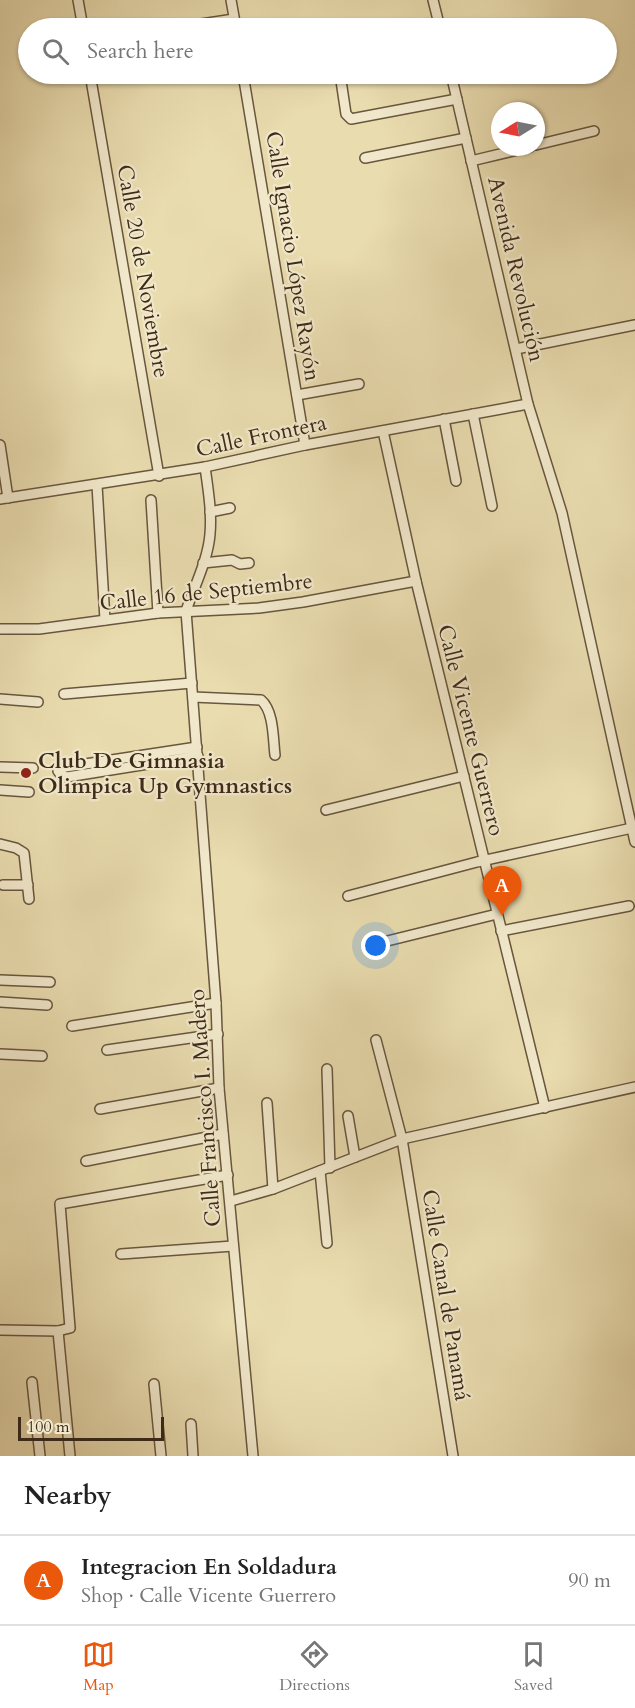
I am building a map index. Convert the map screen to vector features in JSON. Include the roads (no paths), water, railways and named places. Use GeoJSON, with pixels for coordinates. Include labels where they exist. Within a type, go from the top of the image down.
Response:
{"type":"FeatureCollection","features":[{"type":"Feature","properties":{"kind":"street"},"geometry":{"type":"LineString","coordinates":[[78,0],[81,18]]}},
{"type":"Feature","properties":{"kind":"street"},"geometry":{"type":"LineString","coordinates":[[231,0],[234,18]]}},
{"type":"Feature","properties":{"kind":"street"},"geometry":{"type":"LineString","coordinates":[[433,0],[438,18]]}},
{"type":"Feature","properties":{"kind":"street","name":"Calle 20 de Noviembre"},"geometry":{"type":"LineString","coordinates":[[92,84],[159,476]]}},
{"type":"Feature","properties":{"kind":"street","name":"Calle Ignacio López Rayón"},"geometry":{"type":"LineString","coordinates":[[245,84],[305,445]]}},
{"type":"Feature","properties":{"kind":"street"},"geometry":{"type":"LineString","coordinates":[[342,84],[346,114],[351,119],[457,99]]}},
{"type":"Feature","properties":{"kind":"street","name":"Avenida Revolución"},"geometry":{"type":"LineString","coordinates":[[453,84],[528,404]]}},
{"type":"Feature","properties":{"kind":"street"},"geometry":{"type":"LineString","coordinates":[[545,144],[594,131]]}},
{"type":"Feature","properties":{"kind":"street"},"geometry":{"type":"LineString","coordinates":[[365,158],[466,138]]}},
{"type":"Feature","properties":{"kind":"street"},"geometry":{"type":"LineString","coordinates":[[471,161],[492,156]]}},
{"type":"Feature","properties":{"kind":"street"},"geometry":{"type":"LineString","coordinates":[[516,349],[635,325]]}},
{"type":"Feature","properties":{"kind":"street"},"geometry":{"type":"LineString","coordinates":[[297,395],[359,384]]}},
{"type":"Feature","properties":{"kind":"street"},"geometry":{"type":"LineString","coordinates":[[528,404],[562,513],[635,842]]}},
{"type":"Feature","properties":{"kind":"street","name":"Calle Frontera"},"geometry":{"type":"LineString","coordinates":[[4,499],[159,476],[305,445],[528,404]]}},
{"type":"Feature","properties":{"kind":"street"},"geometry":{"type":"LineString","coordinates":[[473,414],[492,506]]}},
{"type":"Feature","properties":{"kind":"street"},"geometry":{"type":"LineString","coordinates":[[444,419],[456,481]]}},
{"type":"Feature","properties":{"kind":"street","name":"Calle Vicente Guerrero"},"geometry":{"type":"LineString","coordinates":[[383,430],[416,581],[545,1108]]}},
{"type":"Feature","properties":{"kind":"street"},"geometry":{"type":"LineString","coordinates":[[0,445],[4,499]]}},
{"type":"Feature","properties":{"kind":"street","name":"Calle Francisco I. Madero"},"geometry":{"type":"LineString","coordinates":[[205,467],[210,535],[186,611],[216,1003],[219,1089],[253,1456]]}},
{"type":"Feature","properties":{"kind":"street"},"geometry":{"type":"LineString","coordinates":[[97,485],[105,620]]}},
{"type":"Feature","properties":{"kind":"street"},"geometry":{"type":"LineString","coordinates":[[151,500],[158,613]]}},
{"type":"Feature","properties":{"kind":"street"},"geometry":{"type":"LineString","coordinates":[[210,512],[230,508]]}},
{"type":"Feature","properties":{"kind":"street"},"geometry":{"type":"LineString","coordinates":[[203,563],[232,560],[240,564],[249,563]]}},
{"type":"Feature","properties":{"kind":"street","name":"Calle 16 de Septiembre"},"geometry":{"type":"LineString","coordinates":[[0,629],[39,629],[158,613],[281,606],[416,581]]}},
{"type":"Feature","properties":{"kind":"street"},"geometry":{"type":"LineString","coordinates":[[64,694],[192,683]]}},
{"type":"Feature","properties":{"kind":"street"},"geometry":{"type":"LineString","coordinates":[[193,697],[264,702],[268,711],[275,755]]}},
{"type":"Feature","properties":{"kind":"street"},"geometry":{"type":"LineString","coordinates":[[0,699],[38,702]]}},
{"type":"Feature","properties":{"kind":"street"},"geometry":{"type":"LineString","coordinates":[[59,768],[198,751]]}},
{"type":"Feature","properties":{"kind":"street"},"geometry":{"type":"LineString","coordinates":[[0,766],[33,768]]}},
{"type":"Feature","properties":{"kind":"street"},"geometry":{"type":"LineString","coordinates":[[326,810],[464,776]]}},
{"type":"Feature","properties":{"kind":"street"},"geometry":{"type":"LineString","coordinates":[[0,790],[29,792]]}},
{"type":"Feature","properties":{"kind":"street"},"geometry":{"type":"LineString","coordinates":[[348,896],[484,861],[632,828]]}},
{"type":"Feature","properties":{"kind":"street"},"geometry":{"type":"LineString","coordinates":[[0,844],[16,848],[24,853],[29,899]]}},
{"type":"Feature","properties":{"kind":"street"},"geometry":{"type":"LineString","coordinates":[[3,885],[28,885]]}},
{"type":"Feature","properties":{"kind":"street"},"geometry":{"type":"LineString","coordinates":[[501,931],[629,906]]}},
{"type":"Feature","properties":{"kind":"street"},"geometry":{"type":"LineString","coordinates":[[375,944],[497,914]]}},
{"type":"Feature","properties":{"kind":"street"},"geometry":{"type":"LineString","coordinates":[[0,980],[50,982]]}},
{"type":"Feature","properties":{"kind":"street"},"geometry":{"type":"LineString","coordinates":[[0,1002],[47,1005]]}},
{"type":"Feature","properties":{"kind":"street"},"geometry":{"type":"LineString","coordinates":[[72,1026],[216,1003]]}},
{"type":"Feature","properties":{"kind":"street"},"geometry":{"type":"LineString","coordinates":[[107,1050],[218,1034]]}},
{"type":"Feature","properties":{"kind":"street","name":"Calle Canal de Panamá"},"geometry":{"type":"LineString","coordinates":[[376,1040],[402,1139],[453,1456]]}},
{"type":"Feature","properties":{"kind":"street"},"geometry":{"type":"LineString","coordinates":[[0,1054],[42,1056]]}},
{"type":"Feature","properties":{"kind":"street"},"geometry":{"type":"LineString","coordinates":[[327,1069],[330,1168]]}},
{"type":"Feature","properties":{"kind":"street"},"geometry":{"type":"LineString","coordinates":[[231,1201],[320,1172],[402,1139],[635,1088]]}},
{"type":"Feature","properties":{"kind":"street"},"geometry":{"type":"LineString","coordinates":[[100,1109],[219,1089]]}},
{"type":"Feature","properties":{"kind":"street"},"geometry":{"type":"LineString","coordinates":[[267,1103],[273,1189]]}},
{"type":"Feature","properties":{"kind":"street"},"geometry":{"type":"LineString","coordinates":[[348,1116],[355,1157]]}},
{"type":"Feature","properties":{"kind":"street"},"geometry":{"type":"LineString","coordinates":[[86,1161],[224,1134]]}},
{"type":"Feature","properties":{"kind":"street"},"geometry":{"type":"LineString","coordinates":[[320,1172],[327,1244]]}},
{"type":"Feature","properties":{"kind":"street"},"geometry":{"type":"LineString","coordinates":[[0,1330],[58,1331],[70,1328],[60,1204],[228,1175]]}},
{"type":"Feature","properties":{"kind":"street"},"geometry":{"type":"LineString","coordinates":[[121,1254],[233,1246]]}},
{"type":"Feature","properties":{"kind":"street"},"geometry":{"type":"LineString","coordinates":[[58,1331],[70,1456]]}},
{"type":"Feature","properties":{"kind":"street"},"geometry":{"type":"LineString","coordinates":[[32,1382],[40,1456]]}},
{"type":"Feature","properties":{"kind":"street"},"geometry":{"type":"LineString","coordinates":[[154,1384],[160,1456]]}},
{"type":"Feature","properties":{"kind":"street"},"geometry":{"type":"LineString","coordinates":[[191,1424],[193,1456]]}},
{"type":"Feature","properties":{"kind":"place","name":"Club De Gimnasia Olimpica Up Gymnastics"},"geometry":{"type":"Point","coordinates":[26,773]}},
{"type":"Feature","properties":{"kind":"place","name":"Integracion En Soldadura"},"geometry":{"type":"Point","coordinates":[502,916]}}]}
